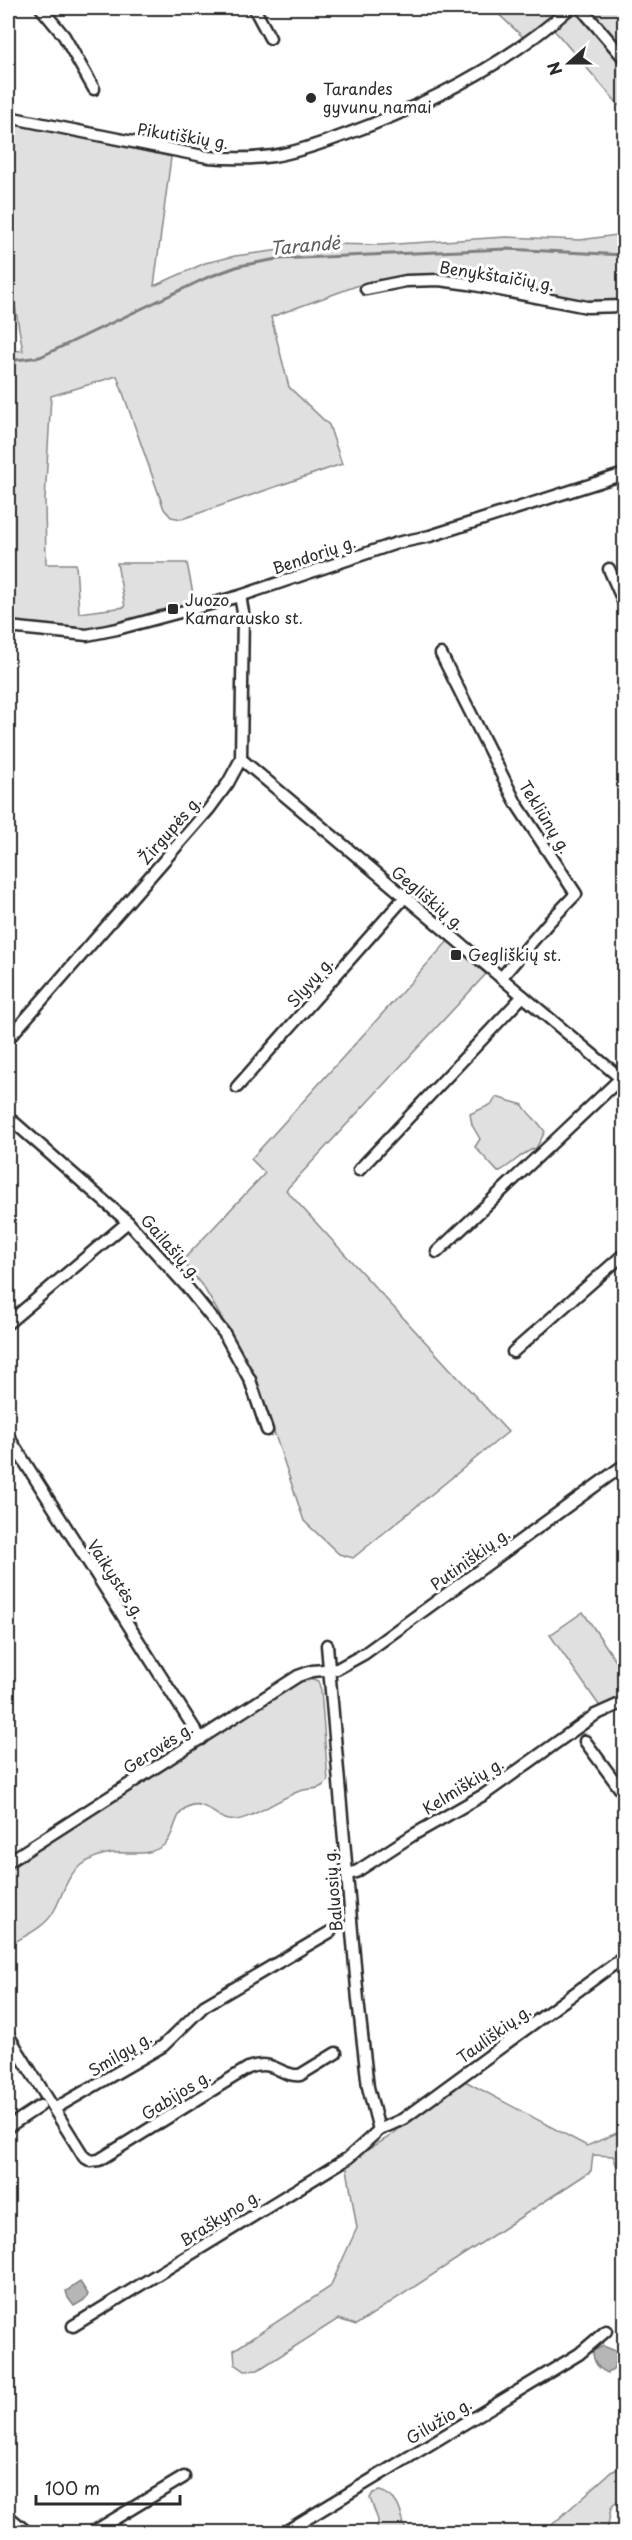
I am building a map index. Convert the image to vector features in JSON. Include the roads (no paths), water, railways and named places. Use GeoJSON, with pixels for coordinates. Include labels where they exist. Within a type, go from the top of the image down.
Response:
{"type":"FeatureCollection","features":[{"type":"Feature","properties":{"kind":"street"},"geometry":{"type":"LineString","coordinates":[[41,8],[64,36],[94,89]]}},
{"type":"Feature","properties":{"kind":"street"},"geometry":{"type":"LineString","coordinates":[[254,8],[270,38]]}},
{"type":"Feature","properties":{"kind":"street","name":"Pikutiškių g."},"geometry":{"type":"LineString","coordinates":[[8,117],[208,158],[242,160],[274,156],[309,148],[384,120],[447,90],[547,28],[570,8]]}},
{"type":"Feature","properties":{"kind":"street"},"geometry":{"type":"LineString","coordinates":[[583,8],[624,58]]}},
{"type":"Feature","properties":{"kind":"street","name":"Benykštaičių g."},"geometry":{"type":"LineString","coordinates":[[366,289],[406,281],[439,280],[587,307],[624,306]]}},
{"type":"Feature","properties":{"kind":"street","name":"Bendorių g."},"geometry":{"type":"LineString","coordinates":[[8,627],[87,634],[159,619],[240,596],[398,543],[430,536],[624,474]]}},
{"type":"Feature","properties":{"kind":"street"},"geometry":{"type":"LineString","coordinates":[[609,569],[624,603]]}},
{"type":"Feature","properties":{"kind":"street","name":"Žirgupės g."},"geometry":{"type":"LineString","coordinates":[[8,1039],[209,809],[228,783],[241,759],[243,612],[240,596]]}},
{"type":"Feature","properties":{"kind":"street","name":"Tekliūnų g."},"geometry":{"type":"LineString","coordinates":[[441,654],[516,803],[576,894],[501,978]]}},
{"type":"Feature","properties":{"kind":"street","name":"Gegliškių g."},"geometry":{"type":"LineString","coordinates":[[241,759],[404,898],[623,1079]]}},
{"type":"Feature","properties":{"kind":"street","name":"Slyvų g."},"geometry":{"type":"LineString","coordinates":[[237,1087],[404,898]]}},
{"type":"Feature","properties":{"kind":"street"},"geometry":{"type":"LineString","coordinates":[[359,1170],[523,996]]}},
{"type":"Feature","properties":{"kind":"street"},"geometry":{"type":"LineString","coordinates":[[437,1252],[623,1079]]}},
{"type":"Feature","properties":{"kind":"street","name":"Gailašių g."},"geometry":{"type":"LineString","coordinates":[[8,1117],[128,1222],[186,1286],[224,1333],[250,1380],[267,1430]]}},
{"type":"Feature","properties":{"kind":"street"},"geometry":{"type":"LineString","coordinates":[[8,1323],[128,1222]]}},
{"type":"Feature","properties":{"kind":"street"},"geometry":{"type":"LineString","coordinates":[[513,1352],[624,1254]]}},
{"type":"Feature","properties":{"kind":"street","name":"Vaikystės g."},"geometry":{"type":"LineString","coordinates":[[8,1436],[201,1739]]}},
{"type":"Feature","properties":{"kind":"street","name":"Putiniškių g."},"geometry":{"type":"LineString","coordinates":[[330,1670],[343,1667],[364,1654],[624,1465]]}},
{"type":"Feature","properties":{"kind":"street","name":"Baluosių g."},"geometry":{"type":"LineString","coordinates":[[327,1645],[368,2087],[379,2130]]}},
{"type":"Feature","properties":{"kind":"street","name":"Gerovės g."},"geometry":{"type":"LineString","coordinates":[[8,1862],[298,1676],[312,1671],[330,1670]]}},
{"type":"Feature","properties":{"kind":"street","name":"Kelmiškių g."},"geometry":{"type":"LineString","coordinates":[[347,1874],[356,1872],[413,1834],[485,1794],[575,1728],[595,1715],[624,1702]]}},
{"type":"Feature","properties":{"kind":"street"},"geometry":{"type":"LineString","coordinates":[[585,1741],[624,1794]]}},
{"type":"Feature","properties":{"kind":"street","name":"Smilgų g."},"geometry":{"type":"LineString","coordinates":[[54,2109],[163,2046],[204,2006],[330,1932]]}},
{"type":"Feature","properties":{"kind":"street","name":"Tauliškių g."},"geometry":{"type":"LineString","coordinates":[[379,2130],[403,2119],[624,1957]]}},
{"type":"Feature","properties":{"kind":"street"},"geometry":{"type":"LineString","coordinates":[[8,2035],[54,2109]]}},
{"type":"Feature","properties":{"kind":"street","name":"Gabijos g."},"geometry":{"type":"LineString","coordinates":[[54,2109],[84,2157],[91,2161],[99,2160],[248,2068],[256,2065],[272,2065],[294,2076],[300,2075],[336,2053]]}},
{"type":"Feature","properties":{"kind":"street"},"geometry":{"type":"LineString","coordinates":[[8,2127],[40,2106]]}},
{"type":"Feature","properties":{"kind":"street","name":"Braškyno g."},"geometry":{"type":"LineString","coordinates":[[73,2326],[348,2157],[379,2130]]}},
{"type":"Feature","properties":{"kind":"street","name":"Gilužio g."},"geometry":{"type":"LineString","coordinates":[[285,2532],[579,2354],[606,2331]]}},
{"type":"Feature","properties":{"kind":"street"},"geometry":{"type":"LineString","coordinates":[[93,2532],[184,2476]]}},
{"type":"Feature","properties":{"kind":"street"},"geometry":{"type":"LineString","coordinates":[[8,2516],[27,2532]]}},
{"type":"Feature","properties":{"kind":"waterway","name":"Tarandė"},"geometry":{"type":"LineString","coordinates":[[8,361],[40,357],[206,278],[239,266],[277,259],[506,249],[624,255]]}},
{"type":"Feature","properties":{"kind":"place","name":"Tarandes gyvunu namai"},"geometry":{"type":"Point","coordinates":[311,98]}},
{"type":"Feature","properties":{"kind":"place","name":"Juozo Kamarausko st."},"geometry":{"type":"Point","coordinates":[173,609]}},
{"type":"Feature","properties":{"kind":"place","name":"Gegliškių st."},"geometry":{"type":"Point","coordinates":[456,955]}}]}
